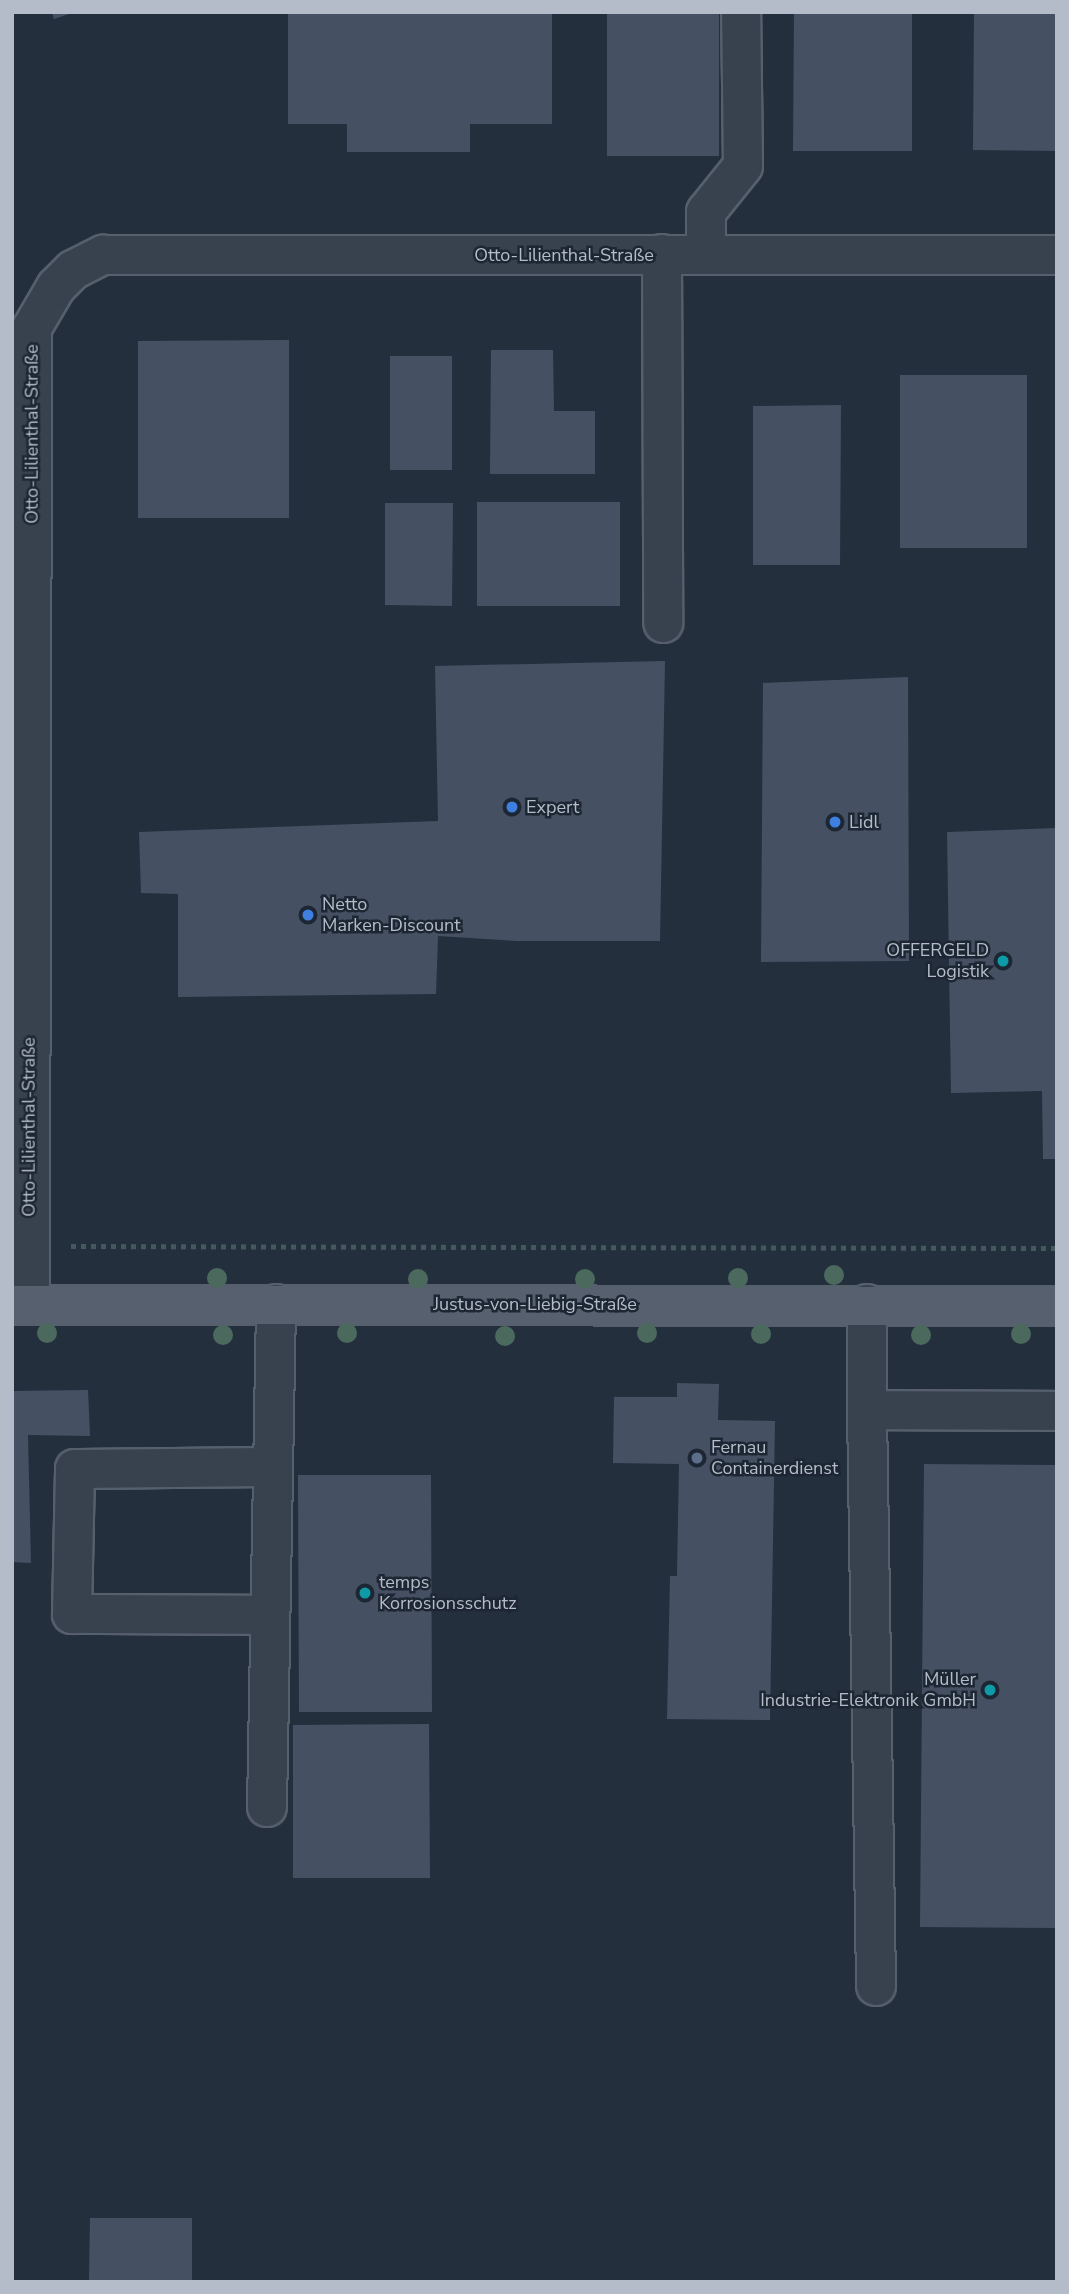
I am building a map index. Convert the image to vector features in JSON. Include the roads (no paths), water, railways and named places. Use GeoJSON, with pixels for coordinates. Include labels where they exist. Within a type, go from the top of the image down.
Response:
{"type":"FeatureCollection","features":[{"type":"Feature","properties":{"kind":"main road","name":"Justus-von-Liebig-Straße"},"geometry":{"type":"LineString","coordinates":[[21,1305],[1057,1306]]}},
{"type":"Feature","properties":{"kind":"street"},"geometry":{"type":"LineString","coordinates":[[706,255],[706,212],[743,166],[741,12]]}},
{"type":"Feature","properties":{"kind":"street"},"geometry":{"type":"LineString","coordinates":[[662,254],[663,622]]}},
{"type":"Feature","properties":{"kind":"street","name":"Otto-Lilienthal-Straße"},"geometry":{"type":"LineString","coordinates":[[21,1305],[29,1246],[20,845],[33,328],[56,288],[73,270],[103,255],[1057,255]]}},
{"type":"Feature","properties":{"kind":"street"},"geometry":{"type":"LineString","coordinates":[[267,1807],[276,1304]]}},
{"type":"Feature","properties":{"kind":"street"},"geometry":{"type":"LineString","coordinates":[[867,1304],[876,1986]]}},
{"type":"Feature","properties":{"kind":"street"},"geometry":{"type":"LineString","coordinates":[[867,1410],[1057,1411]]}},
{"type":"Feature","properties":{"kind":"street"},"geometry":{"type":"LineString","coordinates":[[270,1615],[72,1614],[75,1469],[271,1467]]}},
{"type":"Feature","properties":{"kind":"place","name":"Expert"},"geometry":{"type":"Point","coordinates":[512,807]}},
{"type":"Feature","properties":{"kind":"place","name":"Lidl"},"geometry":{"type":"Point","coordinates":[835,822]}},
{"type":"Feature","properties":{"kind":"place","name":"Netto Marken-Discount"},"geometry":{"type":"Point","coordinates":[308,915]}},
{"type":"Feature","properties":{"kind":"place","name":"OFFERGELD Logistik"},"geometry":{"type":"Point","coordinates":[1003,961]}},
{"type":"Feature","properties":{"kind":"place","name":"Fernau Containerdienst"},"geometry":{"type":"Point","coordinates":[697,1458]}},
{"type":"Feature","properties":{"kind":"place","name":"temps Korrosionsschutz"},"geometry":{"type":"Point","coordinates":[365,1593]}},
{"type":"Feature","properties":{"kind":"place","name":"Müller Industrie-Elektronik GmbH"},"geometry":{"type":"Point","coordinates":[990,1690]}}]}
